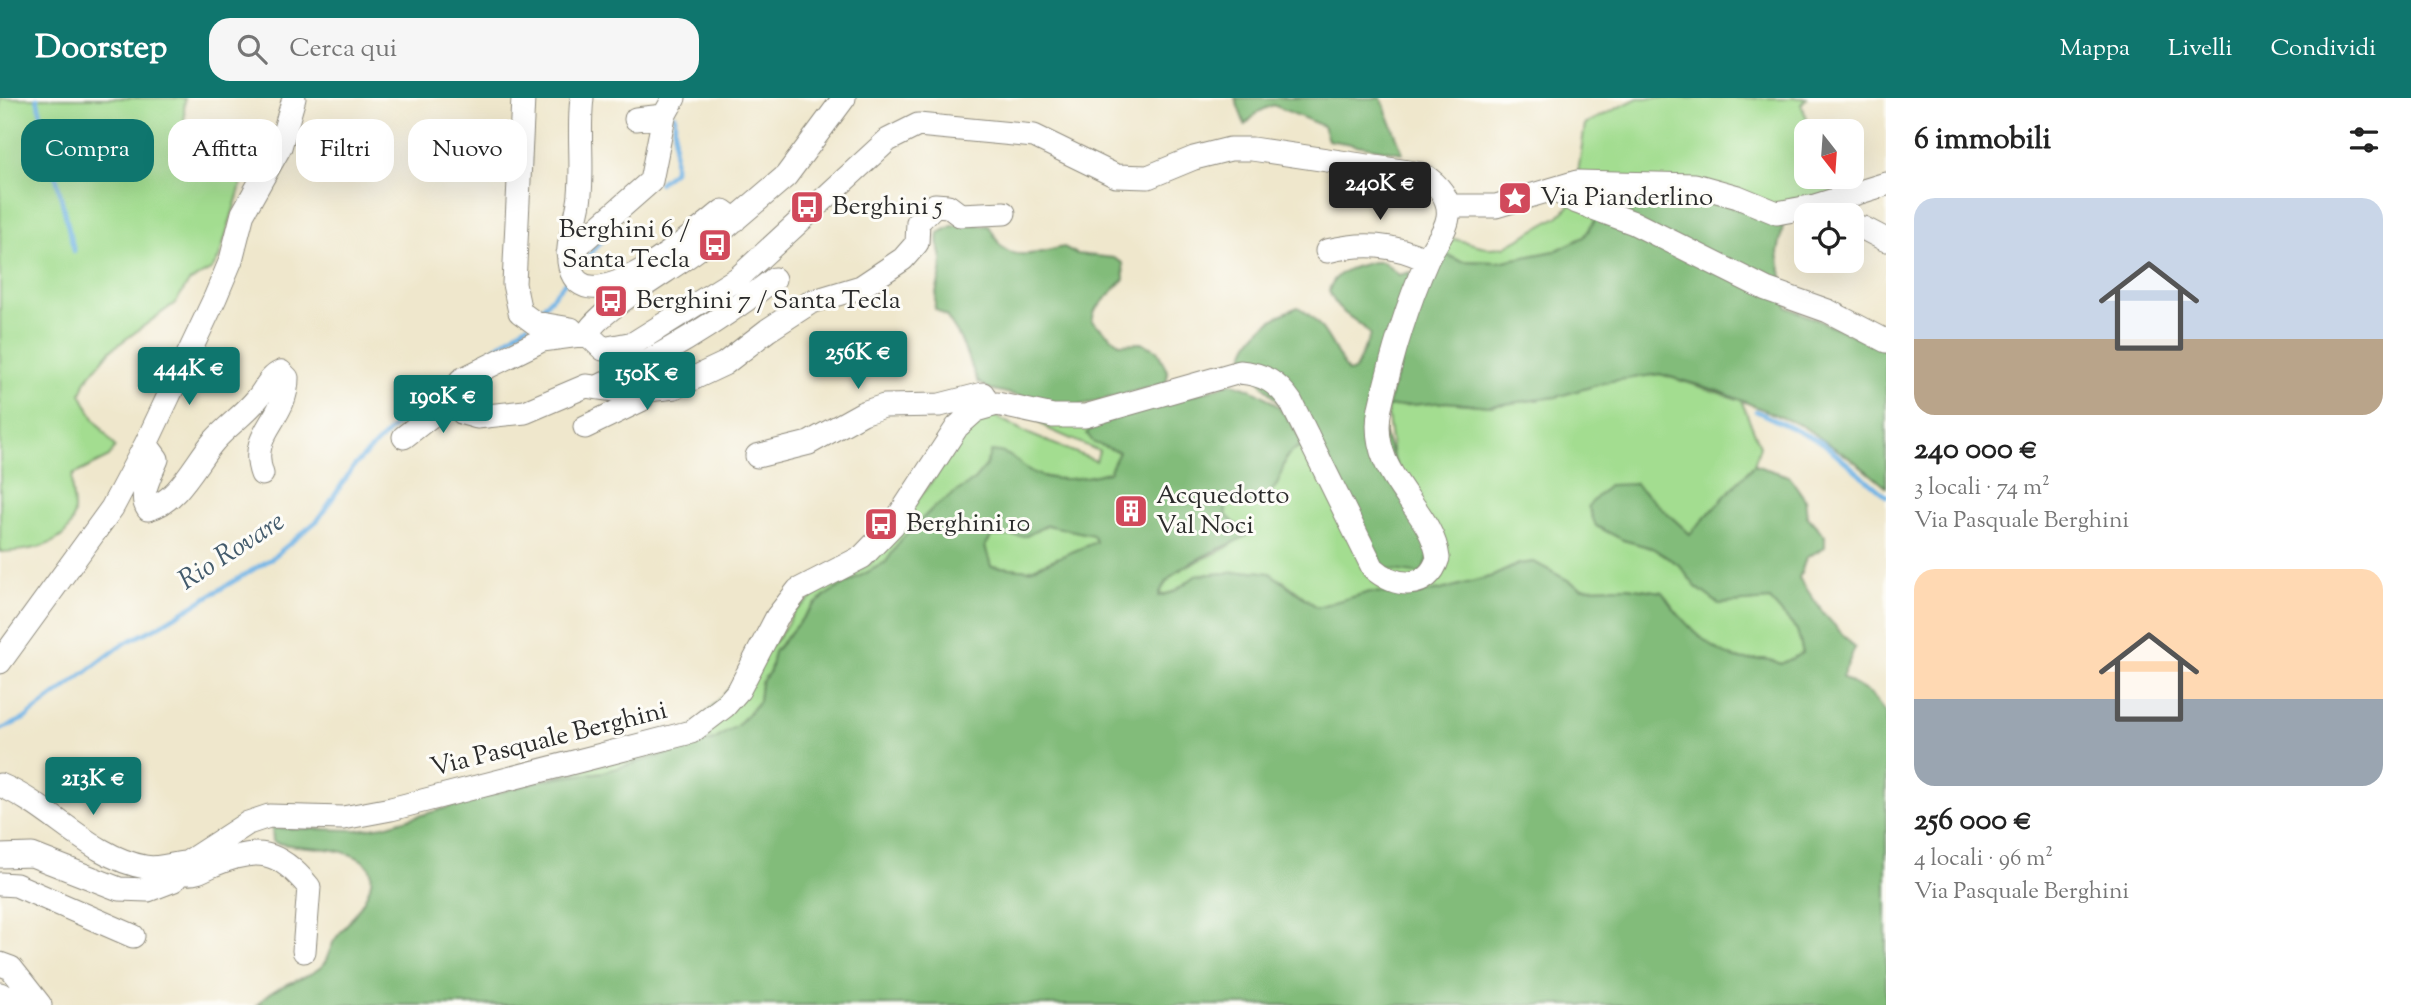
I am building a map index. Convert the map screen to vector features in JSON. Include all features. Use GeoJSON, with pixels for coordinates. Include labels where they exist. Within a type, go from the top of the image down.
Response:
{"type":"FeatureCollection","features":[{"type":"Feature","properties":{"kind":"street"},"geometry":{"type":"LineString","coordinates":[[0,662],[112,508],[146,444],[220,285],[243,213],[280,147],[294,98]]}},
{"type":"Feature","properties":{"kind":"street"},"geometry":{"type":"LineString","coordinates":[[523,98],[514,284],[520,312],[535,323],[587,334],[603,349],[634,343],[738,278],[888,140],[918,125],[1034,136],[1116,176],[1148,177],[1194,158],[1230,149],[1252,149],[1422,174],[1435,182],[1448,205],[1445,227],[1427,260],[1380,409],[1378,427],[1390,474],[1437,544],[1438,558],[1435,568],[1427,578],[1417,582],[1393,582],[1373,568],[1292,402],[1276,384],[1257,374],[1240,372],[1085,416],[1053,416],[1009,405],[987,405],[983,394],[940,405],[884,406],[863,413],[809,443],[757,456]]}},
{"type":"Feature","properties":{"kind":"street"},"geometry":{"type":"LineString","coordinates":[[582,98],[579,124],[580,195],[568,254],[570,270],[579,281],[594,287],[610,287],[677,247],[723,211],[735,220]]}},
{"type":"Feature","properties":{"kind":"street"},"geometry":{"type":"LineString","coordinates":[[587,334],[591,326],[672,270],[786,176],[844,98]]}},
{"type":"Feature","properties":{"kind":"street"},"geometry":{"type":"LineString","coordinates":[[568,254],[651,181],[669,107]]}},
{"type":"Feature","properties":{"kind":"street"},"geometry":{"type":"LineString","coordinates":[[636,119],[669,107]]}},
{"type":"Feature","properties":{"kind":"street"},"geometry":{"type":"LineString","coordinates":[[806,151],[833,134]]}},
{"type":"Feature","properties":{"kind":"street"},"geometry":{"type":"LineString","coordinates":[[1448,205],[1496,206],[1577,182],[1695,185],[1738,197],[1777,213],[1794,216]]}},
{"type":"Feature","properties":{"kind":"street"},"geometry":{"type":"LineString","coordinates":[[1825,203],[1886,184]]}},
{"type":"Feature","properties":{"kind":"street"},"geometry":{"type":"LineString","coordinates":[[1555,190],[1574,201],[1634,223],[1766,289],[1828,311],[1886,341]]}},
{"type":"Feature","properties":{"kind":"street"},"geometry":{"type":"LineString","coordinates":[[454,398],[463,413],[477,417],[525,412],[586,386],[629,392],[675,387],[724,364],[768,330],[811,302],[862,287],[904,259],[917,243],[918,222],[935,205],[948,206],[960,215],[1004,213]]}},
{"type":"Feature","properties":{"kind":"street"},"geometry":{"type":"LineString","coordinates":[[1864,229],[1886,240]]}},
{"type":"Feature","properties":{"kind":"street"},"geometry":{"type":"LineString","coordinates":[[1326,251],[1377,244],[1427,260]]}},
{"type":"Feature","properties":{"kind":"street"},"geometry":{"type":"LineString","coordinates":[[600,386],[648,364],[714,324],[774,279]]}},
{"type":"Feature","properties":{"kind":"street"},"geometry":{"type":"LineString","coordinates":[[404,437],[454,398],[461,380],[542,340],[587,334]]}},
{"type":"Feature","properties":{"kind":"street"},"geometry":{"type":"LineString","coordinates":[[146,444],[157,459],[144,492],[144,503],[148,509],[160,506],[215,441],[257,400],[272,376],[281,372],[287,378],[287,397],[262,437],[256,459],[262,474]]}},
{"type":"Feature","properties":{"kind":"street"},"geometry":{"type":"LineString","coordinates":[[584,427],[641,400],[646,390]]}},
{"type":"Feature","properties":{"kind":"street","name":"Via Pasquale Berghini"},"geometry":{"type":"LineString","coordinates":[[0,856],[32,855],[118,889],[148,890],[174,880],[184,867],[248,823],[269,816],[343,818],[391,809],[691,732],[726,706],[739,690],[777,617],[798,590],[862,557],[893,525],[957,427],[987,405]]}},
{"type":"Feature","properties":{"kind":"street"},"geometry":{"type":"LineString","coordinates":[[0,785],[23,794],[112,857],[148,868],[184,867],[194,874],[254,853],[280,858],[309,887],[304,951]]}},
{"type":"Feature","properties":{"kind":"street"},"geometry":{"type":"LineString","coordinates":[[0,884],[16,885],[133,936]]}},
{"type":"Feature","properties":{"kind":"street"},"geometry":{"type":"LineString","coordinates":[[0,964],[10,968],[40,1005]]}},
{"type":"Feature","properties":{"kind":"street"},"geometry":{"type":"LineString","coordinates":[[0,994],[24,1005]]}},
{"type":"Feature","properties":{"kind":"green space"},"geometry":{"type":"Polygon","coordinates":[[[0,98],[185,98],[184,119],[168,119],[168,182],[239,182],[241,185],[219,258],[212,269],[189,282],[175,303],[111,350],[86,380],[81,394],[93,417],[115,447],[109,457],[73,475],[74,509],[72,522],[66,532],[58,539],[36,548],[0,552],[0,98]]]}},
{"type":"Feature","properties":{"kind":"green space"},"geometry":{"type":"Polygon","coordinates":[[[1235,98],[1381,98],[1403,153],[1328,140],[1323,126],[1273,105],[1258,112],[1245,125],[1235,98]]]}},
{"type":"Feature","properties":{"kind":"green space"},"geometry":{"type":"Polygon","coordinates":[[[1638,98],[1807,98],[1801,104],[1807,119],[1794,119],[1794,189],[1836,189],[1841,199],[1790,199],[1784,220],[1771,220],[1689,193],[1614,193],[1584,237],[1555,251],[1499,262],[1460,261],[1441,252],[1450,238],[1489,248],[1504,247],[1559,216],[1574,201],[1585,124],[1638,98]]]}},
{"type":"Feature","properties":{"kind":"green space"},"geometry":{"type":"Polygon","coordinates":[[[1614,193],[1689,193],[1771,220],[1784,220],[1778,253],[1787,307],[1886,349],[1886,487],[1857,463],[1802,426],[1719,391],[1660,374],[1611,381],[1556,397],[1489,406],[1446,402],[1387,407],[1426,273],[1441,252],[1460,261],[1498,262],[1555,251],[1584,237],[1614,193]]]}},
{"type":"Feature","properties":{"kind":"green space"},"geometry":{"type":"Polygon","coordinates":[[[952,226],[989,226],[1000,245],[1013,253],[1030,254],[1064,247],[1077,254],[1114,258],[1123,263],[1124,279],[1095,310],[1092,321],[1120,344],[1141,343],[1157,350],[1168,373],[1166,383],[1070,408],[990,389],[978,382],[959,336],[946,316],[935,309],[935,296],[942,267],[939,233],[952,226]]]}},
{"type":"Feature","properties":{"kind":"green space"},"geometry":{"type":"Polygon","coordinates":[[[1373,262],[1383,262],[1399,275],[1411,272],[1373,407],[1431,550],[1422,574],[1384,569],[1326,457],[1243,362],[1249,343],[1262,328],[1298,307],[1315,320],[1348,372],[1355,370],[1370,335],[1339,308],[1329,291],[1331,284],[1340,274],[1373,262]]]}},
{"type":"Feature","properties":{"kind":"green space"},"geometry":{"type":"Polygon","coordinates":[[[1660,374],[1741,400],[1760,446],[1754,465],[1690,534],[1635,484],[1623,540],[1652,548],[1679,565],[1696,587],[1719,604],[1770,600],[1797,630],[1803,654],[1781,664],[1727,655],[1695,632],[1662,592],[1627,587],[1582,588],[1534,562],[1519,564],[1493,576],[1441,590],[1413,595],[1370,592],[1317,607],[1283,581],[1226,573],[1197,575],[1173,592],[1159,596],[1176,573],[1237,540],[1245,529],[1226,515],[1225,501],[1231,502],[1277,485],[1287,456],[1298,447],[1395,474],[1387,407],[1446,402],[1490,406],[1556,397],[1611,381],[1660,374]]]}},
{"type":"Feature","properties":{"kind":"green space"},"geometry":{"type":"Polygon","coordinates":[[[1232,383],[1258,393],[1278,407],[1293,426],[1305,451],[1298,447],[1287,456],[1277,485],[1260,504],[1225,501],[1226,515],[1248,535],[1184,567],[1164,585],[1159,596],[1173,592],[1197,575],[1256,571],[1270,573],[1317,607],[1370,592],[1413,595],[1441,590],[1493,576],[1519,564],[1534,562],[1582,588],[1627,587],[1662,592],[1685,622],[1716,649],[1739,659],[1762,659],[1781,664],[1803,653],[1797,630],[1770,600],[1719,604],[1696,587],[1679,565],[1652,548],[1623,540],[1596,526],[1588,506],[1609,485],[1635,484],[1690,534],[1754,465],[1789,476],[1805,499],[1807,516],[1825,536],[1825,547],[1806,558],[1799,578],[1824,614],[1855,648],[1842,677],[1871,694],[1886,714],[1886,1005],[257,1005],[273,991],[313,973],[324,964],[334,942],[364,900],[371,878],[370,869],[363,861],[343,852],[273,842],[272,828],[357,830],[384,826],[542,780],[603,772],[714,740],[738,725],[759,701],[761,683],[770,671],[774,652],[812,607],[829,593],[886,562],[901,540],[933,508],[974,480],[985,467],[991,451],[1010,456],[1034,473],[1053,478],[1080,478],[1109,472],[1119,452],[1094,443],[1087,434],[1091,426],[1232,383]],[[1047,525],[1026,536],[992,536],[985,546],[991,566],[1029,570],[1096,542],[1093,535],[1047,525]]]}},
{"type":"Feature","properties":{"kind":"green space"},"geometry":{"type":"Polygon","coordinates":[[[993,415],[1029,434],[1096,461],[1099,451],[1048,429],[1038,420],[1091,426],[1110,448],[1119,452],[1110,472],[1062,479],[1034,473],[1010,456],[991,452],[985,467],[974,480],[933,508],[901,540],[886,562],[829,593],[812,607],[774,652],[770,671],[761,683],[759,701],[738,725],[714,740],[685,749],[603,772],[542,780],[674,746],[779,637],[794,612],[822,590],[870,564],[960,443],[977,425],[993,415]]]}},
{"type":"Feature","properties":{"kind":"green space"},"geometry":{"type":"Polygon","coordinates":[[[1047,525],[1093,535],[1096,542],[1028,570],[991,566],[985,546],[992,536],[1026,536],[1047,525]]]}},
{"type":"Feature","properties":{"kind":"waterway"},"geometry":{"type":"LineString","coordinates":[[37,98],[74,251]]}},
{"type":"Feature","properties":{"kind":"waterway","name":"Rio Rovare"},"geometry":{"type":"LineString","coordinates":[[659,183],[674,171],[675,115]]}},
{"type":"Feature","properties":{"kind":"waterway","name":"Rio Rovare"},"geometry":{"type":"LineString","coordinates":[[580,266],[608,233]]}},
{"type":"Feature","properties":{"kind":"waterway","name":"Rio Rovare"},"geometry":{"type":"LineString","coordinates":[[535,316],[569,278]]}},
{"type":"Feature","properties":{"kind":"waterway","name":"Rio Rovare"},"geometry":{"type":"LineString","coordinates":[[483,357],[527,325]]}},
{"type":"Feature","properties":{"kind":"waterway","name":"Rio Rovare"},"geometry":{"type":"LineString","coordinates":[[0,730],[24,719],[123,644],[157,627],[271,559],[318,520],[354,466],[405,416],[451,381]]}},
{"type":"Feature","properties":{"kind":"waterway"},"geometry":{"type":"LineString","coordinates":[[1756,411],[1823,443],[1886,496]]}},
{"type":"Feature","properties":{"kind":"place","name":"Via Pianderlino"},"geometry":{"type":"Point","coordinates":[1515,198]}},
{"type":"Feature","properties":{"kind":"place","name":"Berghini 5"},"geometry":{"type":"Point","coordinates":[807,207]}},
{"type":"Feature","properties":{"kind":"place","name":"Berghini 6 / Santa Tecla"},"geometry":{"type":"Point","coordinates":[715,245]}},
{"type":"Feature","properties":{"kind":"place","name":"Berghini 7 / Santa Tecla"},"geometry":{"type":"Point","coordinates":[611,301]}},
{"type":"Feature","properties":{"kind":"place","name":"Acquedotto Val Noci"},"geometry":{"type":"Point","coordinates":[1131,511]}},
{"type":"Feature","properties":{"kind":"place","name":"Berghini 10"},"geometry":{"type":"Point","coordinates":[881,524]}}]}
